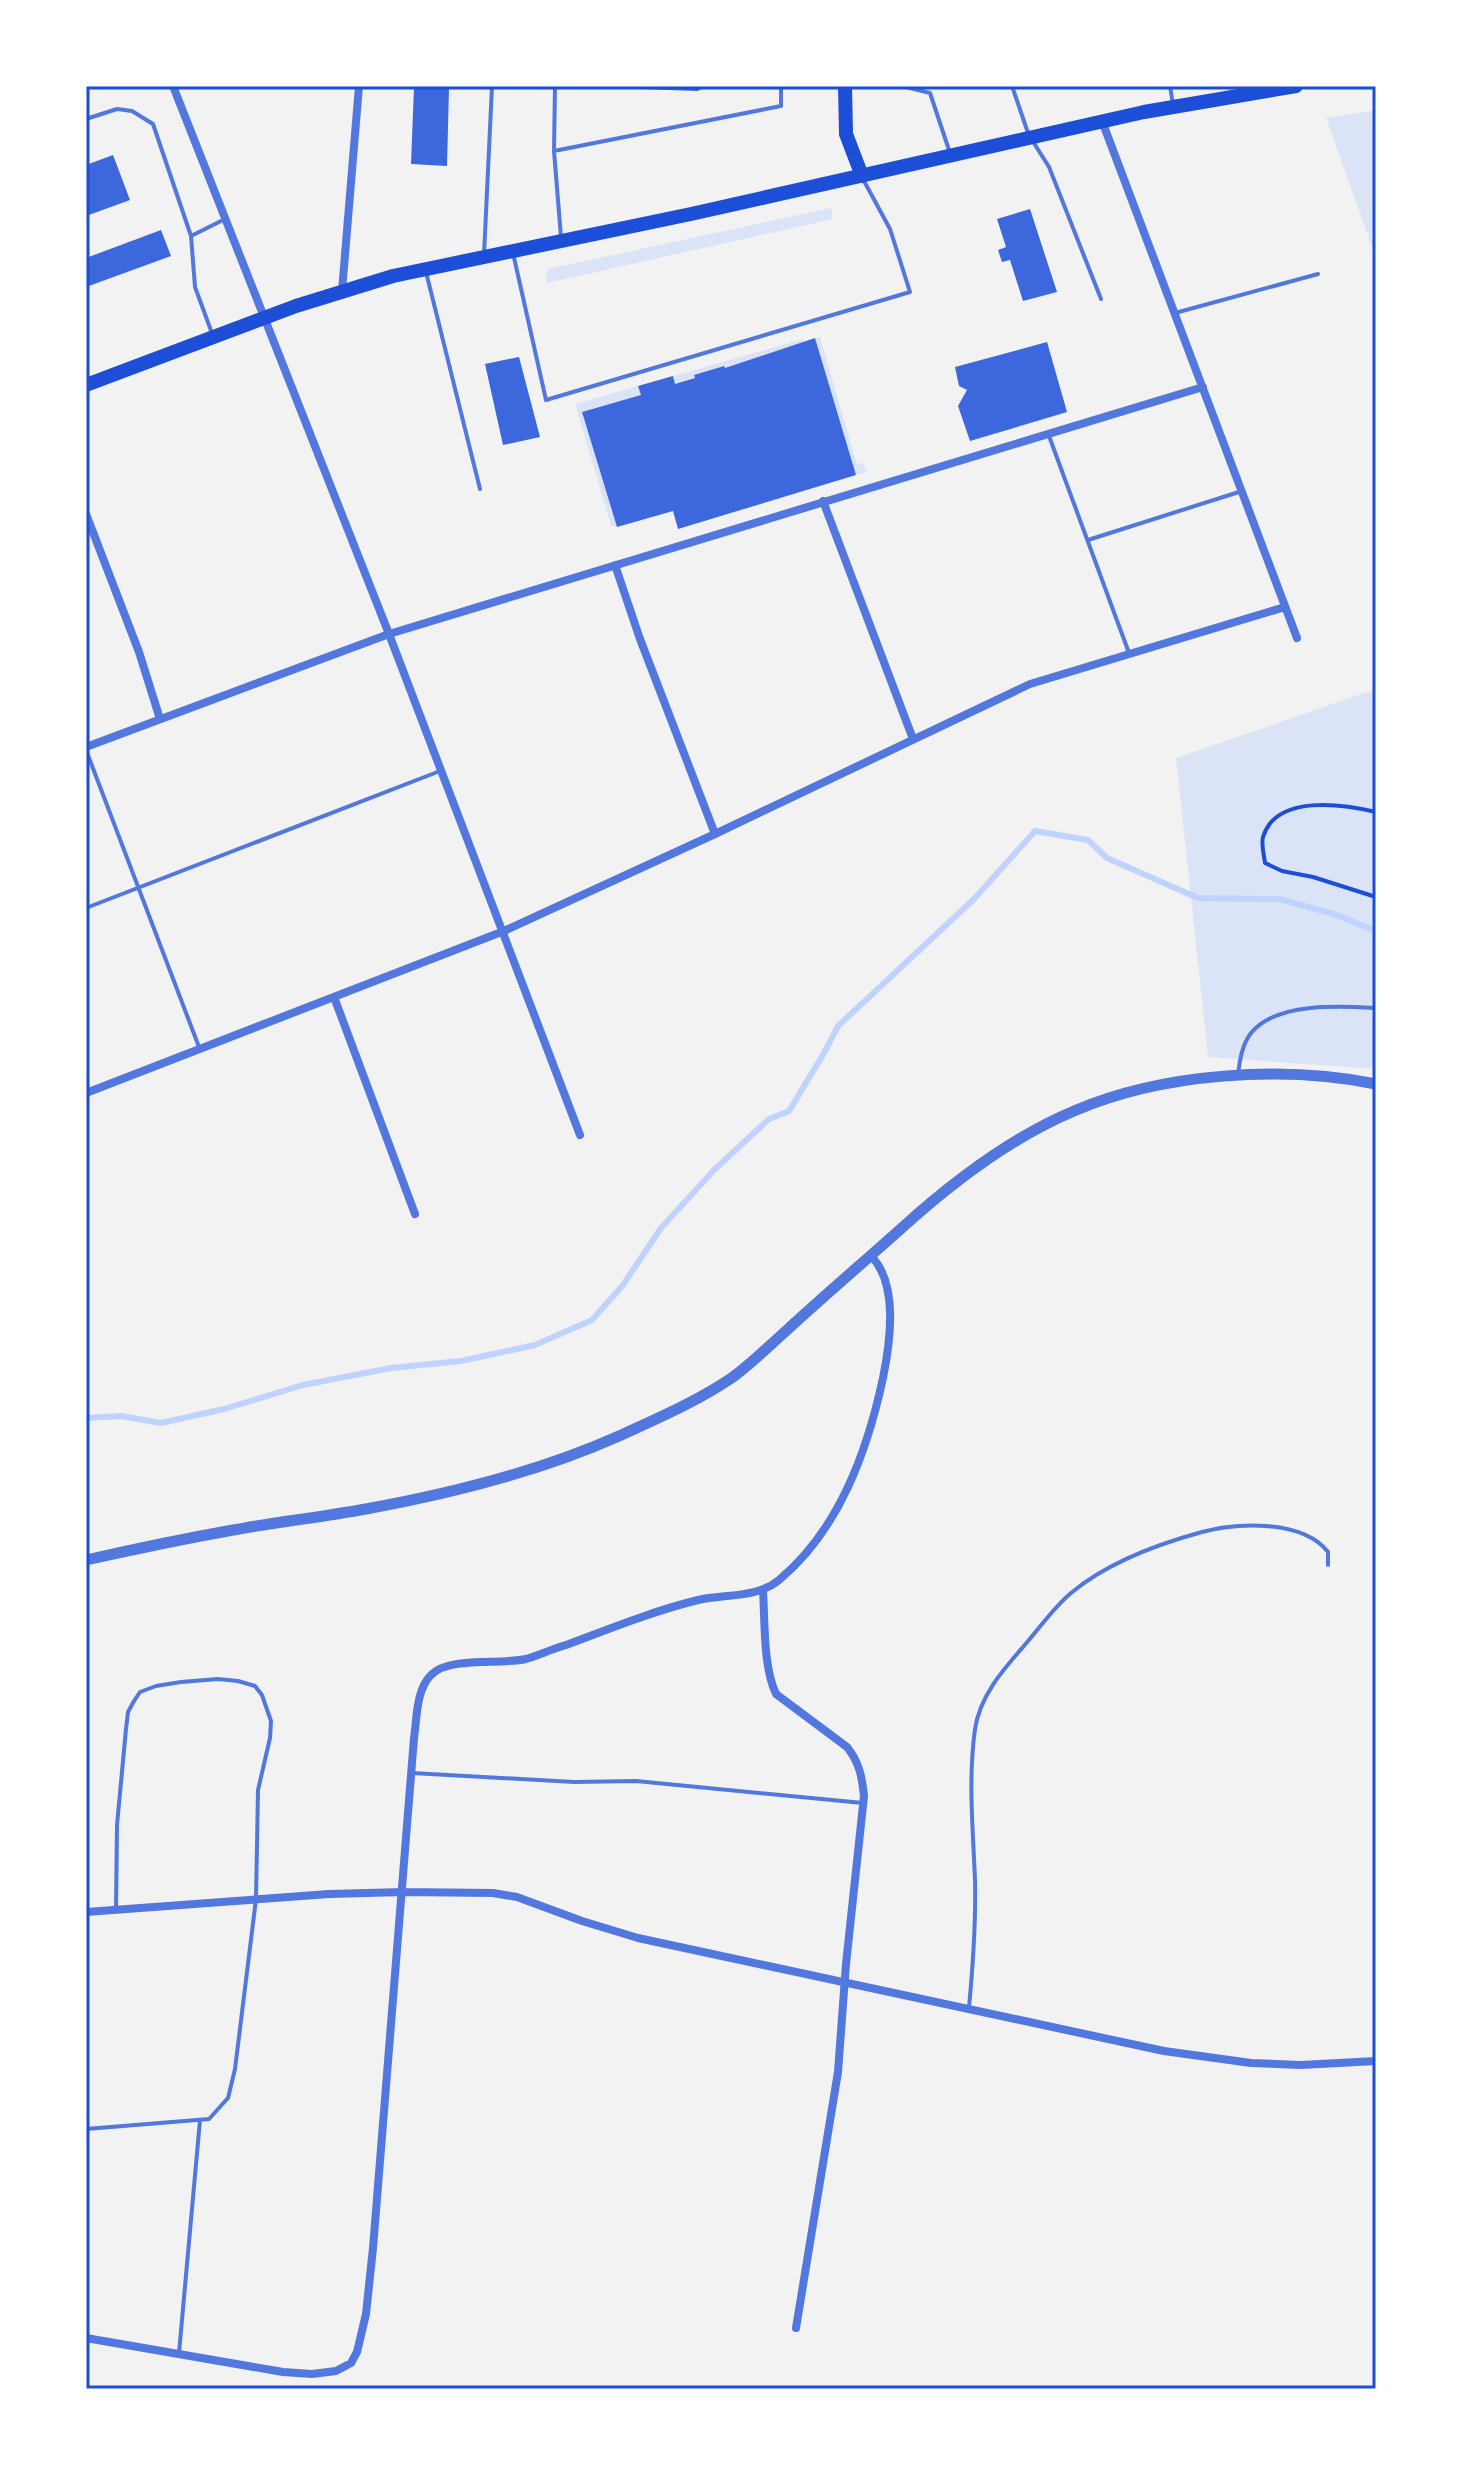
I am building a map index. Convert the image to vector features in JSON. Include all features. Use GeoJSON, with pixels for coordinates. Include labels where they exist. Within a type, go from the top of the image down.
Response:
{"type":"FeatureCollection","features":[{"type":"Feature","properties":{"kind":"main road"},"geometry":{"type":"LineString","coordinates":[[845,86],[846,134],[862,176]]}},
{"type":"Feature","properties":{"kind":"main road"},"geometry":{"type":"LineString","coordinates":[[86,385],[265,318],[393,276],[562,242],[1230,92],[1296,86]]}},
{"type":"Feature","properties":{"kind":"street"},"geometry":{"type":"LineString","coordinates":[[173,86],[442,770],[580,1135]]}},
{"type":"Feature","properties":{"kind":"street"},"geometry":{"type":"LineString","coordinates":[[342,291],[359,86]]}},
{"type":"Feature","properties":{"kind":"street"},"geometry":{"type":"LineString","coordinates":[[1102,121],[1297,638]]}},
{"type":"Feature","properties":{"kind":"street"},"geometry":{"type":"LineString","coordinates":[[86,749],[389,634],[1203,387]]}},
{"type":"Feature","properties":{"kind":"street"},"geometry":{"type":"LineString","coordinates":[[823,501],[913,739]]}},
{"type":"Feature","properties":{"kind":"street"},"geometry":{"type":"LineString","coordinates":[[86,514],[139,652],[160,719]]}},
{"type":"Feature","properties":{"kind":"street"},"geometry":{"type":"LineString","coordinates":[[615,565],[715,834]]}},
{"type":"Feature","properties":{"kind":"street"},"geometry":{"type":"LineString","coordinates":[[86,1093],[504,931],[1030,684],[1285,607]]}},
{"type":"Feature","properties":{"kind":"street"},"geometry":{"type":"LineString","coordinates":[[334,997],[415,1214]]}},
{"type":"Feature","properties":{"kind":"street"},"geometry":{"type":"LineString","coordinates":[[86,1560],[222,1532],[368,1509],[480,1483],[572,1455],[616,1437],[693,1401],[726,1381],[757,1358],[976,1167],[1073,1111],[1137,1090],[1238,1076],[1325,1077],[1376,1084]]}},
{"type":"Feature","properties":{"kind":"street"},"geometry":{"type":"LineString","coordinates":[[86,2338],[283,2372],[312,2374],[336,2371],[351,2363],[357,2352],[366,2314],[418,1706],[422,1689],[430,1675],[441,1668],[525,1659],[670,1607],[763,1591],[779,1580],[808,1550],[840,1505],[875,1413],[888,1354],[890,1318],[886,1282],[882,1270],[871,1256]]}},
{"type":"Feature","properties":{"kind":"street"},"geometry":{"type":"LineString","coordinates":[[763,1591],[768,1659],[776,1694],[840,1741],[853,1755],[862,1775],[863,1803],[842,2035],[796,2328]]}},
{"type":"Feature","properties":{"kind":"street"},"geometry":{"type":"LineString","coordinates":[[86,1912],[404,1892],[493,1893],[517,1897],[638,1938],[1164,2051],[1251,2063],[1301,2065],[1376,2061]]}},
{"type":"Feature","properties":{"kind":"lane"},"geometry":{"type":"LineString","coordinates":[[484,257],[492,86]]}},
{"type":"Feature","properties":{"kind":"lane"},"geometry":{"type":"LineString","coordinates":[[555,86],[554,151],[562,242]]}},
{"type":"Feature","properties":{"kind":"lane"},"geometry":{"type":"LineString","coordinates":[[554,151],[781,106],[781,86]]}},
{"type":"Feature","properties":{"kind":"lane"},"geometry":{"type":"LineString","coordinates":[[902,86],[930,93],[951,156]]}},
{"type":"Feature","properties":{"kind":"lane"},"geometry":{"type":"LineString","coordinates":[[1012,86],[1030,137],[1049,167],[1101,299]]}},
{"type":"Feature","properties":{"kind":"lane"},"geometry":{"type":"LineString","coordinates":[[1170,86],[1173,107]]}},
{"type":"Feature","properties":{"kind":"lane"},"geometry":{"type":"LineString","coordinates":[[86,119],[117,109],[132,111],[153,124],[191,236],[195,287],[213,337]]}},
{"type":"Feature","properties":{"kind":"lane"},"geometry":{"type":"LineString","coordinates":[[512,251],[546,400],[910,292],[890,229],[862,176]]}},
{"type":"Feature","properties":{"kind":"lane"},"geometry":{"type":"LineString","coordinates":[[191,236],[225,219]]}},
{"type":"Feature","properties":{"kind":"lane"},"geometry":{"type":"LineString","coordinates":[[426,269],[480,489]]}},
{"type":"Feature","properties":{"kind":"lane"},"geometry":{"type":"LineString","coordinates":[[1175,313],[1318,274]]}},
{"type":"Feature","properties":{"kind":"lane"},"geometry":{"type":"LineString","coordinates":[[1048,434],[1129,653]]}},
{"type":"Feature","properties":{"kind":"lane"},"geometry":{"type":"LineString","coordinates":[[1088,540],[1242,491]]}},
{"type":"Feature","properties":{"kind":"lane"},"geometry":{"type":"LineString","coordinates":[[86,749],[200,1049]]}},
{"type":"Feature","properties":{"kind":"lane"},"geometry":{"type":"LineString","coordinates":[[86,908],[442,770]]}},
{"type":"Feature","properties":{"kind":"lane"},"geometry":{"type":"LineString","coordinates":[[1238,1076],[1241,1053],[1251,1033],[1268,1019],[1299,1009],[1376,1008]]}},
{"type":"Feature","properties":{"kind":"lane"},"geometry":{"type":"LineString","coordinates":[[969,2010],[975,1938],[972,1841],[976,1726],[989,1691],[1005,1666],[1057,1606],[1084,1583],[1141,1553],[1184,1537],[1216,1528],[1269,1526],[1317,1541],[1328,1552],[1328,1565]]}},
{"type":"Feature","properties":{"kind":"lane"},"geometry":{"type":"LineString","coordinates":[[86,2129],[209,2119],[228,2098],[235,2069],[256,1899],[258,1790],[270,1738],[268,1708],[255,1686],[218,1679],[156,1686],[140,1692],[128,1712],[117,1825],[116,1909]]}},
{"type":"Feature","properties":{"kind":"lane"},"geometry":{"type":"LineString","coordinates":[[412,1773],[574,1782],[636,1781],[863,1803]]}},
{"type":"Feature","properties":{"kind":"lane"},"geometry":{"type":"LineString","coordinates":[[179,2353],[200,2120]]}},
{"type":"Feature","properties":{"kind":"path"},"geometry":{"type":"LineString","coordinates":[[1376,812],[1348,805],[1293,807],[1274,819],[1263,838],[1265,863],[1282,871],[1313,877],[1376,897]]}},
{"type":"Feature","properties":{"kind":"shaded area"},"geometry":{"type":"Polygon","coordinates":[[[1376,110],[1376,258],[1326,118],[1376,110]]]}},
{"type":"Feature","properties":{"kind":"shaded area"},"geometry":{"type":"Polygon","coordinates":[[[831,208],[833,219],[547,283],[548,269],[831,208]]]}},
{"type":"Feature","properties":{"kind":"shaded area"},"geometry":{"type":"Polygon","coordinates":[[[820,337],[857,464],[863,463],[867,472],[856,475],[815,338],[820,337]]]}},
{"type":"Feature","properties":{"kind":"shaded area"},"geometry":{"type":"Polygon","coordinates":[[[805,341],[675,384],[673,376],[805,341]]]}},
{"type":"Feature","properties":{"kind":"shaded area"},"geometry":{"type":"Polygon","coordinates":[[[638,386],[641,395],[582,412],[617,527],[611,525],[575,404],[638,386]]]}},
{"type":"Feature","properties":{"kind":"shaded area"},"geometry":{"type":"Polygon","coordinates":[[[1376,689],[1376,1069],[1208,1057],[1176,758],[1376,689]]]}},
{"type":"Feature","properties":{"kind":"building"},"geometry":{"type":"Polygon","coordinates":[[[639,86],[706,86],[698,91],[639,89],[639,86]]]}},
{"type":"Feature","properties":{"kind":"building"},"geometry":{"type":"Polygon","coordinates":[[[414,87],[449,88],[447,166],[411,164],[414,87]]]}},
{"type":"Feature","properties":{"kind":"building"},"geometry":{"type":"Polygon","coordinates":[[[113,155],[130,200],[86,216],[86,165],[113,155]]]}},
{"type":"Feature","properties":{"kind":"building"},"geometry":{"type":"Polygon","coordinates":[[[1030,209],[1057,292],[1023,301],[1010,260],[1002,262],[998,250],[1006,247],[997,219],[1030,209]]]}},
{"type":"Feature","properties":{"kind":"building"},"geometry":{"type":"Polygon","coordinates":[[[161,230],[171,256],[86,287],[86,258],[161,230]]]}},
{"type":"Feature","properties":{"kind":"building"},"geometry":{"type":"Polygon","coordinates":[[[815,338],[856,475],[678,529],[673,511],[617,527],[582,412],[641,395],[638,386],[673,376],[675,384],[695,378],[694,375],[815,338]]]}},
{"type":"Feature","properties":{"kind":"building"},"geometry":{"type":"Polygon","coordinates":[[[1047,342],[1067,412],[970,441],[958,406],[967,390],[959,386],[955,367],[1047,342]]]}},
{"type":"Feature","properties":{"kind":"building"},"geometry":{"type":"Polygon","coordinates":[[[519,357],[540,437],[503,445],[485,364],[519,357]]]}},
{"type":"Feature","properties":{"kind":"waterway"},"geometry":{"type":"LineString","coordinates":[[86,1418],[121,1416],[161,1423],[224,1409],[303,1385],[391,1368],[461,1361],[535,1345],[592,1320],[623,1285],[661,1228],[714,1170],[769,1119],[789,1111],[838,1026],[974,899],[1035,831],[1088,840],[1107,858],[1198,898],[1279,899],[1334,914],[1376,931]]}}]}
